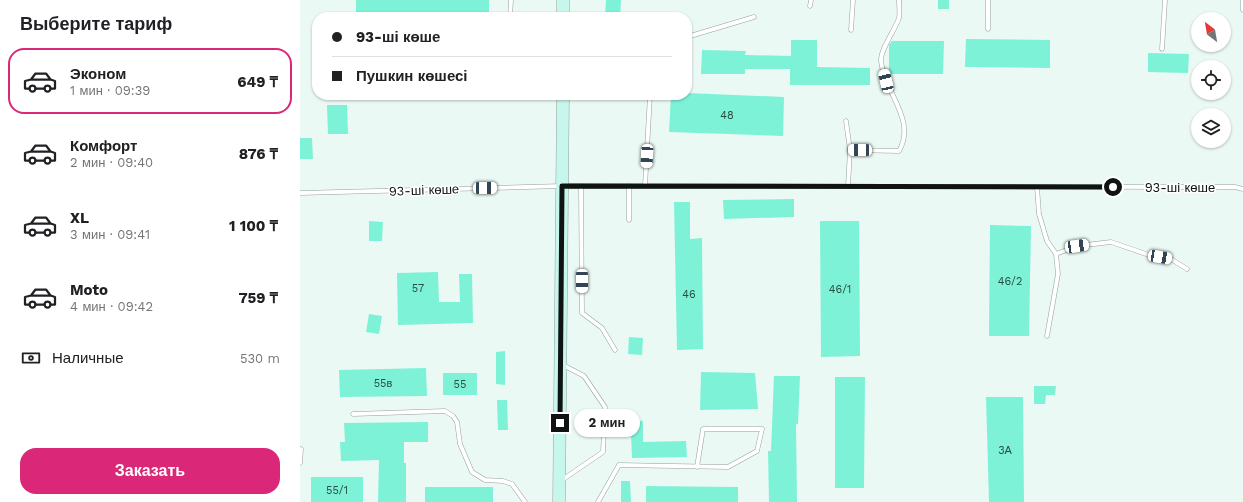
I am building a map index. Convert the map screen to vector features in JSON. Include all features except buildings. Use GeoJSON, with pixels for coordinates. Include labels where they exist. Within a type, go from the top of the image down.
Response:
{"type":"FeatureCollection","features":[{"type":"Feature","properties":{"kind":"main road"},"geometry":{"type":"LineString","coordinates":[[563,0],[563,12]]}},
{"type":"Feature","properties":{"kind":"main road"},"geometry":{"type":"LineString","coordinates":[[559,502],[563,100]]}},
{"type":"Feature","properties":{"kind":"lane"},"geometry":{"type":"LineString","coordinates":[[510,12],[511,0]]}},
{"type":"Feature","properties":{"kind":"lane"},"geometry":{"type":"LineString","coordinates":[[810,6],[811,0]]}},
{"type":"Feature","properties":{"kind":"lane"},"geometry":{"type":"LineString","coordinates":[[851,30],[853,0]]}},
{"type":"Feature","properties":{"kind":"lane"},"geometry":{"type":"LineString","coordinates":[[850,150],[899,151],[903,145],[905,136],[903,117],[886,81],[881,60],[899,18],[899,0]]}},
{"type":"Feature","properties":{"kind":"lane"},"geometry":{"type":"LineString","coordinates":[[988,0],[988,29]]}},
{"type":"Feature","properties":{"kind":"lane"},"geometry":{"type":"LineString","coordinates":[[1162,49],[1164,0]]}},
{"type":"Feature","properties":{"kind":"lane"},"geometry":{"type":"LineString","coordinates":[[1243,0],[1243,10]]}},
{"type":"Feature","properties":{"kind":"lane"},"geometry":{"type":"LineString","coordinates":[[692,36],[754,17]]}},
{"type":"Feature","properties":{"kind":"lane"},"geometry":{"type":"LineString","coordinates":[[645,186],[650,100]]}},
{"type":"Feature","properties":{"kind":"lane"},"geometry":{"type":"LineString","coordinates":[[846,121],[850,150],[848,186]]}},
{"type":"Feature","properties":{"kind":"lane","name":"93-ші көше"},"geometry":{"type":"LineString","coordinates":[[300,193],[562,186],[1235,187],[1243,189]]}},
{"type":"Feature","properties":{"kind":"lane"},"geometry":{"type":"LineString","coordinates":[[581,186],[582,313],[602,328],[615,350]]}},
{"type":"Feature","properties":{"kind":"lane"},"geometry":{"type":"LineString","coordinates":[[628,186],[629,220]]}},
{"type":"Feature","properties":{"kind":"lane"},"geometry":{"type":"LineString","coordinates":[[1037,187],[1039,214],[1047,241],[1056,254],[1058,274],[1047,336]]}},
{"type":"Feature","properties":{"kind":"lane"},"geometry":{"type":"LineString","coordinates":[[1056,254],[1077,246],[1111,242],[1149,255],[1171,259],[1188,269]]}},
{"type":"Feature","properties":{"kind":"lane"},"geometry":{"type":"LineString","coordinates":[[559,482],[603,452],[605,407],[584,376],[560,364]]}},
{"type":"Feature","properties":{"kind":"lane"},"geometry":{"type":"LineString","coordinates":[[354,414],[445,411],[453,416],[457,422],[460,444],[472,472],[485,480],[503,481],[512,484],[526,502]]}},
{"type":"Feature","properties":{"kind":"lane"},"geometry":{"type":"LineString","coordinates":[[598,502],[619,465],[728,468],[757,451],[762,428],[703,429],[697,467]]}},
{"type":"Feature","properties":{"kind":"lane"},"geometry":{"type":"LineString","coordinates":[[300,463],[301,449]]}},
{"type":"Feature","properties":{"kind":"route"},"geometry":{"type":"LineString","coordinates":[[560,423],[562,186],[1113,187]]}}]}
